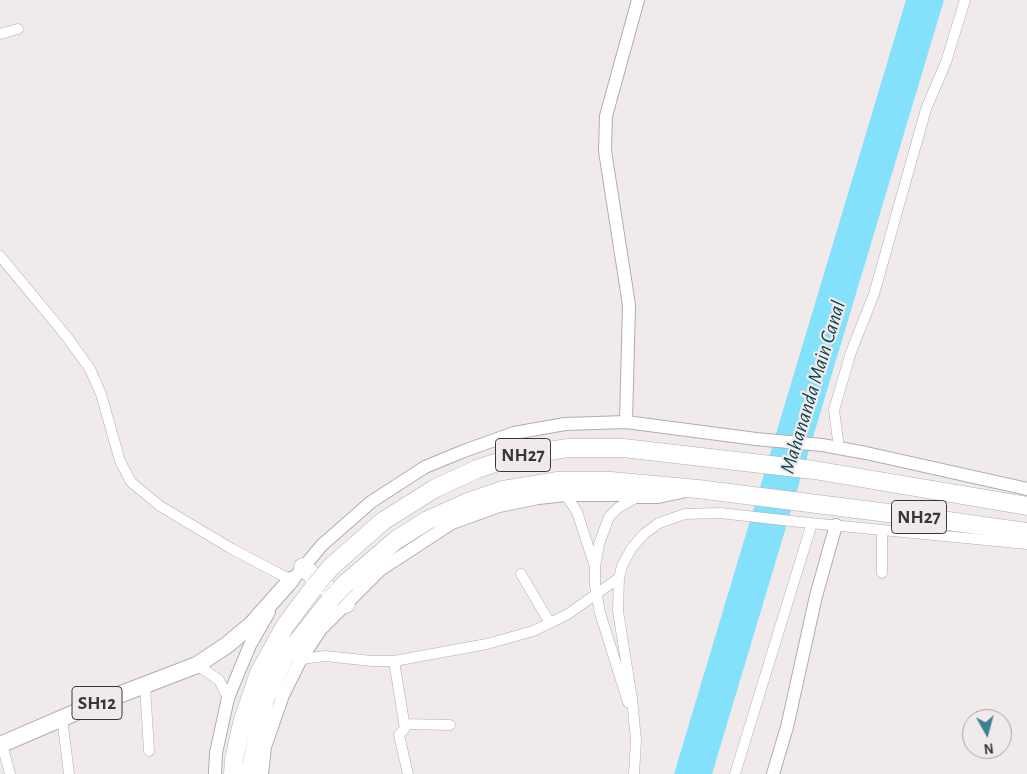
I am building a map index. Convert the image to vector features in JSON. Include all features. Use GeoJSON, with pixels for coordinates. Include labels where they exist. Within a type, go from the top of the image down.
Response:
{"type":"FeatureCollection","features":[{"type":"Feature","properties":{"kind":"highway","name":"NH27"},"geometry":{"type":"LineString","coordinates":[[233,774],[242,723],[258,673],[285,626],[315,586],[331,567],[383,521],[434,489],[477,469],[516,456],[568,448],[623,448],[814,470],[1027,506]]}},
{"type":"Feature","properties":{"kind":"highway","name":"Nh27"},"geometry":{"type":"LineString","coordinates":[[338,601],[346,583],[396,540],[428,520],[468,502],[503,490],[558,480],[611,481],[698,489]]}},
{"type":"Feature","properties":{"kind":"highway","name":"NH27"},"geometry":{"type":"LineString","coordinates":[[698,489],[920,517],[1024,536]]}},
{"type":"Feature","properties":{"kind":"highway"},"geometry":{"type":"LineString","coordinates":[[250,774],[265,699],[285,657],[338,601],[303,567]]}},
{"type":"Feature","properties":{"kind":"main road"},"geometry":{"type":"LineString","coordinates":[[197,666],[228,645],[251,625],[291,580]]}},
{"type":"Feature","properties":{"kind":"main road","name":"SH12"},"geometry":{"type":"LineString","coordinates":[[1,745],[95,704],[197,666]]}},
{"type":"Feature","properties":{"kind":"street"},"geometry":{"type":"LineString","coordinates":[[626,422],[629,305],[605,150],[605,125],[638,0]]}},
{"type":"Feature","properties":{"kind":"street"},"geometry":{"type":"LineString","coordinates":[[838,448],[834,410],[851,352],[874,294],[926,109],[946,62],[966,0]]}},
{"type":"Feature","properties":{"kind":"street"},"geometry":{"type":"LineString","coordinates":[[0,34],[18,29]]}},
{"type":"Feature","properties":{"kind":"street"},"geometry":{"type":"LineString","coordinates":[[0,256],[68,337],[90,369],[101,394],[120,462],[131,482],[160,506],[232,549],[291,580]]}},
{"type":"Feature","properties":{"kind":"street"},"geometry":{"type":"LineString","coordinates":[[214,774],[216,753],[228,698],[250,645],[291,580],[322,545],[371,502],[425,467],[514,433],[565,424],[626,422],[756,439],[822,445],[927,466],[1027,489]]}},
{"type":"Feature","properties":{"kind":"street"},"geometry":{"type":"LineString","coordinates":[[262,774],[265,747],[283,695],[301,659],[338,601],[380,570],[452,523],[499,506],[538,498],[566,495],[619,495],[637,498],[658,497],[698,489]]}},
{"type":"Feature","properties":{"kind":"street"},"geometry":{"type":"LineString","coordinates":[[566,495],[577,512],[595,567]]}},
{"type":"Feature","properties":{"kind":"street"},"geometry":{"type":"LineString","coordinates":[[636,740],[628,704],[600,613],[596,594],[595,567],[599,544],[609,517],[618,508],[637,498]]}},
{"type":"Feature","properties":{"kind":"street"},"geometry":{"type":"LineString","coordinates":[[634,774],[636,740],[632,699],[618,611],[619,578],[622,566],[631,549],[644,534],[659,524],[685,514],[713,513],[882,530],[1024,536]]}},
{"type":"Feature","properties":{"kind":"street"},"geometry":{"type":"LineString","coordinates":[[734,774],[812,523]]}},
{"type":"Feature","properties":{"kind":"street"},"geometry":{"type":"LineString","coordinates":[[773,774],[787,727],[816,596],[836,525]]}},
{"type":"Feature","properties":{"kind":"street"},"geometry":{"type":"LineString","coordinates":[[882,530],[882,573]]}},
{"type":"Feature","properties":{"kind":"street"},"geometry":{"type":"LineString","coordinates":[[521,574],[550,623]]}},
{"type":"Feature","properties":{"kind":"street"},"geometry":{"type":"LineString","coordinates":[[301,659],[325,656],[372,661],[394,661],[487,644],[533,631],[550,623],[568,614],[619,578]]}},
{"type":"Feature","properties":{"kind":"street"},"geometry":{"type":"LineString","coordinates":[[394,661],[405,728],[399,735],[408,774]]}},
{"type":"Feature","properties":{"kind":"street"},"geometry":{"type":"LineString","coordinates":[[197,666],[219,680],[228,698]]}},
{"type":"Feature","properties":{"kind":"street"},"geometry":{"type":"LineString","coordinates":[[145,686],[149,751]]}},
{"type":"Feature","properties":{"kind":"street"},"geometry":{"type":"LineString","coordinates":[[62,718],[69,774]]}},
{"type":"Feature","properties":{"kind":"street"},"geometry":{"type":"LineString","coordinates":[[404,724],[450,725]]}},
{"type":"Feature","properties":{"kind":"street"},"geometry":{"type":"LineString","coordinates":[[1,745],[10,774]]}},
{"type":"Feature","properties":{"kind":"water","name":"Mahananda Main Canal"},"geometry":{"type":"Polygon","coordinates":[[[906,0],[944,0],[712,774],[674,774],[906,0]]]}}]}
